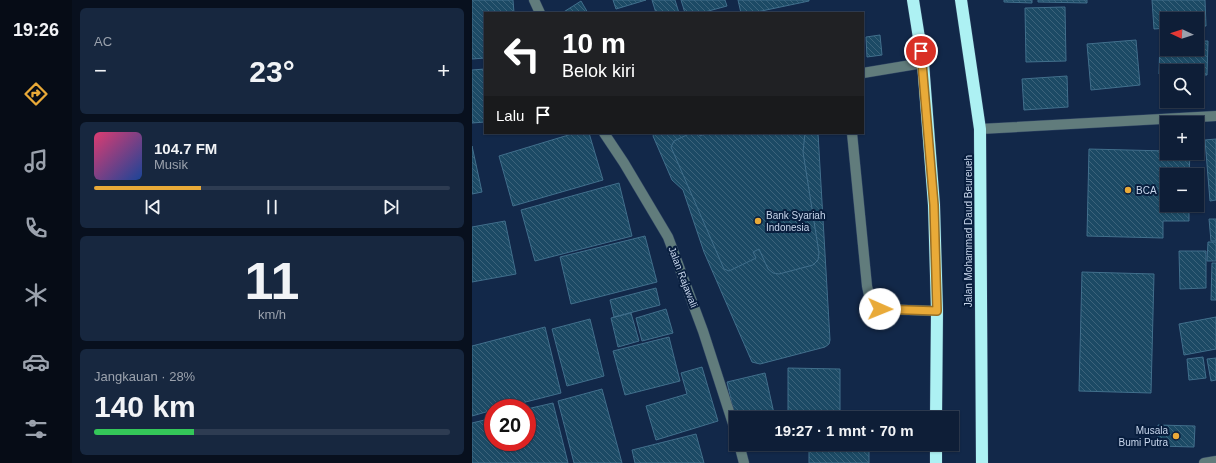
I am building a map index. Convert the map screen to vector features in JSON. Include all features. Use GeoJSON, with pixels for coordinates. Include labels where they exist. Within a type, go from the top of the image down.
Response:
{"type":"FeatureCollection","features":[{"type":"Feature","properties":{"kind":"highway"},"geometry":{"type":"LineString","coordinates":[[913,0],[923,63],[934,205],[937,311],[936,411]]}},
{"type":"Feature","properties":{"kind":"highway","name":"Jalan Mohammad Daud Beureueh"},"geometry":{"type":"LineString","coordinates":[[961,0],[980,129],[982,463]]}},
{"type":"Feature","properties":{"kind":"highway"},"geometry":{"type":"LineString","coordinates":[[936,451],[936,463]]}},
{"type":"Feature","properties":{"kind":"street"},"geometry":{"type":"LineString","coordinates":[[534,0],[540,12]]}},
{"type":"Feature","properties":{"kind":"street"},"geometry":{"type":"LineString","coordinates":[[864,73],[923,63]]}},
{"type":"Feature","properties":{"kind":"street"},"geometry":{"type":"LineString","coordinates":[[980,129],[1216,116]]}},
{"type":"Feature","properties":{"kind":"street","name":"Jalan Rajawali"},"geometry":{"type":"LineString","coordinates":[[605,134],[624,163],[668,237],[703,331],[729,411]]}},
{"type":"Feature","properties":{"kind":"street"},"geometry":{"type":"LineString","coordinates":[[852,134],[867,286],[870,300],[880,309],[937,311]]}},
{"type":"Feature","properties":{"kind":"street"},"geometry":{"type":"LineString","coordinates":[[741,451],[744,463]]}},
{"type":"Feature","properties":{"kind":"street"},"geometry":{"type":"LineString","coordinates":[[1204,463],[1216,461]]}},
{"type":"Feature","properties":{"kind":"building"},"geometry":{"type":"Polygon","coordinates":[[[472,0],[513,0],[514,12],[484,12],[484,58],[472,59],[472,0]]]}},
{"type":"Feature","properties":{"kind":"building"},"geometry":{"type":"Polygon","coordinates":[[[613,0],[646,0],[616,9],[613,0]]]}},
{"type":"Feature","properties":{"kind":"building"},"geometry":{"type":"Polygon","coordinates":[[[652,0],[675,0],[679,12],[656,12],[652,0]]]}},
{"type":"Feature","properties":{"kind":"building"},"geometry":{"type":"Polygon","coordinates":[[[681,0],[725,0],[727,6],[705,12],[685,12],[681,0]]]}},
{"type":"Feature","properties":{"kind":"building"},"geometry":{"type":"Polygon","coordinates":[[[738,0],[809,0],[757,12],[741,12],[738,0]]]}},
{"type":"Feature","properties":{"kind":"building"},"geometry":{"type":"Polygon","coordinates":[[[1004,0],[1032,0],[1032,3],[1004,2],[1004,0]]]}},
{"type":"Feature","properties":{"kind":"building"},"geometry":{"type":"Polygon","coordinates":[[[1038,0],[1087,0],[1087,3],[1038,2],[1038,0]]]}},
{"type":"Feature","properties":{"kind":"building"},"geometry":{"type":"Polygon","coordinates":[[[1152,0],[1205,0],[1206,26],[1204,26],[1204,12],[1160,12],[1160,29],[1154,29],[1152,0]]]}},
{"type":"Feature","properties":{"kind":"building"},"geometry":{"type":"Polygon","coordinates":[[[581,1],[587,12],[564,12],[581,1]]]}},
{"type":"Feature","properties":{"kind":"building"},"geometry":{"type":"Polygon","coordinates":[[[1065,7],[1066,61],[1026,62],[1025,8],[1065,7]]]}},
{"type":"Feature","properties":{"kind":"building"},"geometry":{"type":"Polygon","coordinates":[[[880,35],[882,55],[867,57],[866,37],[880,35]]]}},
{"type":"Feature","properties":{"kind":"building"},"geometry":{"type":"Polygon","coordinates":[[[1136,40],[1140,85],[1091,90],[1087,44],[1136,40]]]}},
{"type":"Feature","properties":{"kind":"building"},"geometry":{"type":"Polygon","coordinates":[[[1160,40],[1160,56],[1204,56],[1204,41],[1208,41],[1207,75],[1204,75],[1204,64],[1160,64],[1159,74],[1160,40]]]}},
{"type":"Feature","properties":{"kind":"building"},"geometry":{"type":"Polygon","coordinates":[[[484,69],[484,122],[472,123],[472,70],[484,69]]]}},
{"type":"Feature","properties":{"kind":"building"},"geometry":{"type":"Polygon","coordinates":[[[1067,76],[1068,107],[1024,110],[1022,79],[1067,76]]]}},
{"type":"Feature","properties":{"kind":"building"},"geometry":{"type":"Polygon","coordinates":[[[572,134],[589,134],[603,180],[513,206],[499,156],[572,134]]]}},
{"type":"Feature","properties":{"kind":"building","name":"Bank Syariah Indonesia"},"geometry":{"type":"Polygon","coordinates":[[[654,134],[818,134],[830,340],[829,344],[825,347],[760,364],[752,362],[704,252],[683,190],[672,180],[653,136],[654,134]]]}},
{"type":"Feature","properties":{"kind":"building"},"geometry":{"type":"Polygon","coordinates":[[[689,134],[699,134],[700,136],[705,134],[805,134],[803,152],[819,253],[818,260],[813,265],[779,274],[773,273],[768,269],[759,249],[753,252],[756,258],[729,271],[724,269],[671,147],[674,141],[689,134]]]}},
{"type":"Feature","properties":{"kind":"building"},"geometry":{"type":"Polygon","coordinates":[[[1216,139],[1216,200],[1210,201],[1205,140],[1216,139]]]}},
{"type":"Feature","properties":{"kind":"building"},"geometry":{"type":"Polygon","coordinates":[[[472,146],[482,192],[472,194],[472,146]]]}},
{"type":"Feature","properties":{"kind":"building","name":"BCA"},"geometry":{"type":"Polygon","coordinates":[[[1089,149],[1160,151],[1160,160],[1190,160],[1189,168],[1160,168],[1160,212],[1189,212],[1189,221],[1163,221],[1163,238],[1087,236],[1089,149]]]}},
{"type":"Feature","properties":{"kind":"building"},"geometry":{"type":"Polygon","coordinates":[[[619,183],[632,236],[535,261],[521,210],[619,183]]]}},
{"type":"Feature","properties":{"kind":"building"},"geometry":{"type":"Polygon","coordinates":[[[1209,219],[1216,219],[1216,241],[1211,241],[1209,219]]]}},
{"type":"Feature","properties":{"kind":"building"},"geometry":{"type":"Polygon","coordinates":[[[505,221],[516,274],[472,282],[472,227],[505,221]]]}},
{"type":"Feature","properties":{"kind":"building"},"geometry":{"type":"Polygon","coordinates":[[[645,236],[657,282],[571,304],[560,257],[645,236]]]}},
{"type":"Feature","properties":{"kind":"building"},"geometry":{"type":"Polygon","coordinates":[[[1208,242],[1216,242],[1216,261],[1207,261],[1208,242]]]}},
{"type":"Feature","properties":{"kind":"building"},"geometry":{"type":"Polygon","coordinates":[[[1179,251],[1206,251],[1206,288],[1180,289],[1179,251]]]}},
{"type":"Feature","properties":{"kind":"building"},"geometry":{"type":"Polygon","coordinates":[[[1212,263],[1216,263],[1216,300],[1211,300],[1212,263]]]}},
{"type":"Feature","properties":{"kind":"building"},"geometry":{"type":"Polygon","coordinates":[[[1082,272],[1154,274],[1151,393],[1079,391],[1082,272]]]}},
{"type":"Feature","properties":{"kind":"building"},"geometry":{"type":"Polygon","coordinates":[[[656,288],[660,305],[614,317],[610,300],[656,288]]]}},
{"type":"Feature","properties":{"kind":"building"},"geometry":{"type":"Polygon","coordinates":[[[666,309],[673,333],[642,341],[636,318],[666,309]]]}},
{"type":"Feature","properties":{"kind":"building"},"geometry":{"type":"Polygon","coordinates":[[[631,313],[639,341],[618,347],[611,318],[631,313]]]}},
{"type":"Feature","properties":{"kind":"building"},"geometry":{"type":"Polygon","coordinates":[[[1216,317],[1216,349],[1184,355],[1179,324],[1216,317]]]}},
{"type":"Feature","properties":{"kind":"building"},"geometry":{"type":"Polygon","coordinates":[[[590,319],[604,376],[567,386],[552,329],[590,319]]]}},
{"type":"Feature","properties":{"kind":"building"},"geometry":{"type":"Polygon","coordinates":[[[545,327],[561,393],[536,399],[484,399],[484,413],[472,416],[472,346],[545,327]]]}},
{"type":"Feature","properties":{"kind":"building"},"geometry":{"type":"Polygon","coordinates":[[[669,337],[680,381],[625,395],[613,351],[669,337]]]}},
{"type":"Feature","properties":{"kind":"building"},"geometry":{"type":"Polygon","coordinates":[[[1203,357],[1206,378],[1189,380],[1187,359],[1203,357]]]}},
{"type":"Feature","properties":{"kind":"building"},"geometry":{"type":"Polygon","coordinates":[[[1216,358],[1216,380],[1211,381],[1207,359],[1216,358]]]}},
{"type":"Feature","properties":{"kind":"building"},"geometry":{"type":"Polygon","coordinates":[[[702,367],[718,421],[656,440],[646,406],[687,394],[681,373],[702,367]]]}},
{"type":"Feature","properties":{"kind":"building"},"geometry":{"type":"Polygon","coordinates":[[[788,368],[840,369],[840,411],[788,411],[788,368]]]}},
{"type":"Feature","properties":{"kind":"building"},"geometry":{"type":"Polygon","coordinates":[[[765,373],[773,411],[734,411],[727,382],[765,373]]]}},
{"type":"Feature","properties":{"kind":"building"},"geometry":{"type":"Polygon","coordinates":[[[602,389],[622,463],[574,463],[558,401],[602,389]]]}},
{"type":"Feature","properties":{"kind":"building"},"geometry":{"type":"Polygon","coordinates":[[[553,403],[568,463],[472,463],[472,423],[484,420],[484,451],[536,451],[536,407],[553,403]]]}},
{"type":"Feature","properties":{"kind":"building","name":"Musala Bumi Putra"},"geometry":{"type":"Polygon","coordinates":[[[1158,425],[1195,426],[1194,447],[1158,446],[1158,425]]]}},
{"type":"Feature","properties":{"kind":"building"},"geometry":{"type":"Polygon","coordinates":[[[696,434],[704,463],[635,463],[632,450],[696,434]]]}},
{"type":"Feature","properties":{"kind":"building"},"geometry":{"type":"Polygon","coordinates":[[[809,451],[869,451],[869,463],[809,463],[809,451]]]}},
{"type":"Feature","properties":{"kind":"place","name":"BCA"},"geometry":{"type":"Point","coordinates":[1128,190]}},
{"type":"Feature","properties":{"kind":"place","name":"Bank Syariah Indonesia"},"geometry":{"type":"Point","coordinates":[758,221]}},
{"type":"Feature","properties":{"kind":"place","name":"Musala Bumi Putra"},"geometry":{"type":"Point","coordinates":[1176,436]}},
{"type":"Feature","properties":{"kind":"route"},"geometry":{"type":"LineString","coordinates":[[880,309],[937,311],[934,205],[921,51]]}}]}
